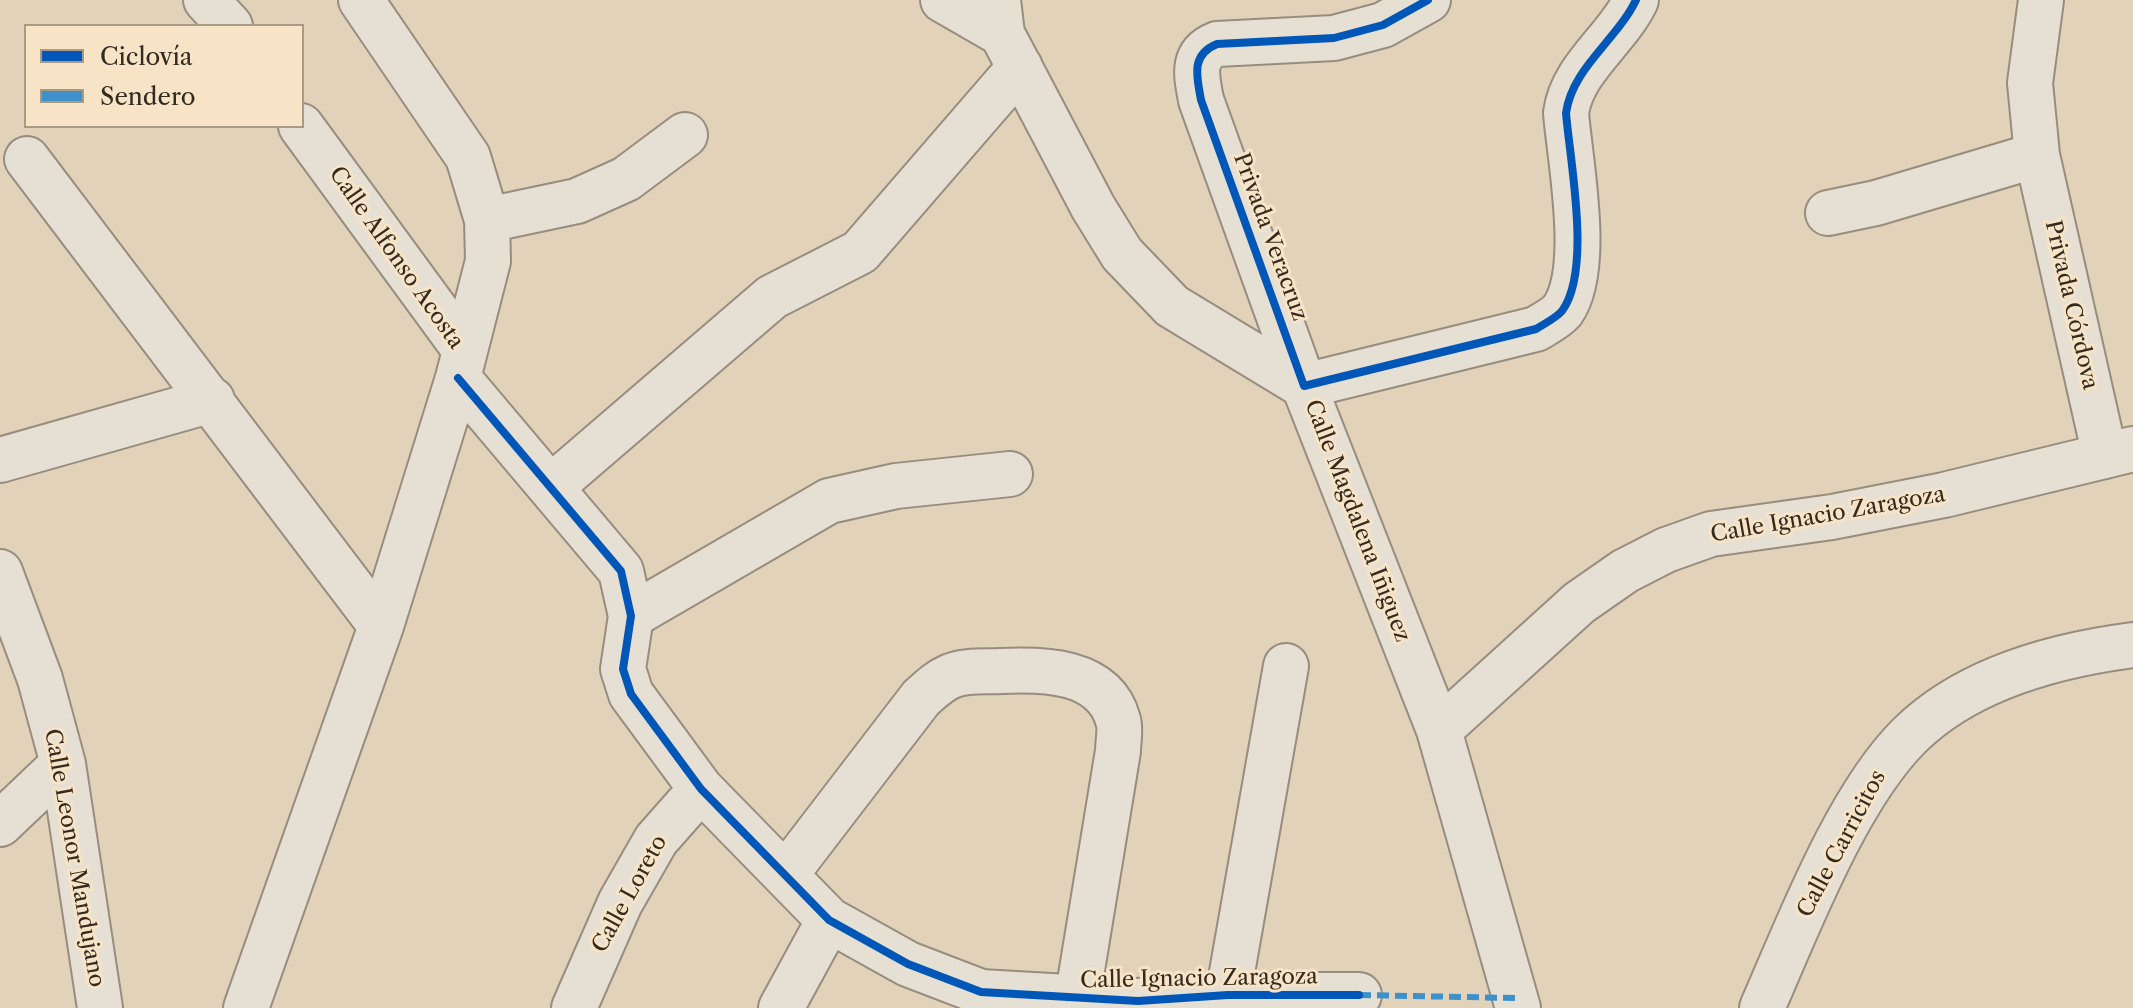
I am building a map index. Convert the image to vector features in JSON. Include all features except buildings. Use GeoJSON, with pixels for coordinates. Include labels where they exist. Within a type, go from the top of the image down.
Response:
{"type":"FeatureCollection","features":[{"type":"Feature","properties":{"kind":"street"},"geometry":{"type":"LineString","coordinates":[[206,0],[228,24]]}},
{"type":"Feature","properties":{"kind":"street"},"geometry":{"type":"LineString","coordinates":[[361,0],[468,157],[487,220],[488,261],[462,364],[551,487],[621,571],[631,616],[829,501],[896,486],[1010,474]]}},
{"type":"Feature","properties":{"kind":"street"},"geometry":{"type":"LineString","coordinates":[[551,487],[772,297],[860,252],[1007,34],[943,0]]}},
{"type":"Feature","properties":{"kind":"street","name":"Privada Veracruz"},"geometry":{"type":"LineString","coordinates":[[1304,386],[1201,100],[1197,62],[1208,47],[1217,44],[1334,38],[1383,25],[1428,0]]}},
{"type":"Feature","properties":{"kind":"street"},"geometry":{"type":"LineString","coordinates":[[1304,386],[1536,329],[1561,311],[1575,278],[1576,241],[1566,113],[1568,97],[1579,77],[1627,19],[1636,0]]}},
{"type":"Feature","properties":{"kind":"street","name":"Privada Córdova"},"geometry":{"type":"LineString","coordinates":[[2041,0],[2030,83],[2037,155],[2119,452]]}},
{"type":"Feature","properties":{"kind":"street","name":"Calle Magdalena Iñiguez"},"geometry":{"type":"LineString","coordinates":[[1007,34],[1093,207],[1122,254],[1172,306],[1304,386],[1439,730],[1518,1008]]}},
{"type":"Feature","properties":{"kind":"street","name":"Calle Alfonso Acosta"},"geometry":{"type":"LineString","coordinates":[[246,1008],[381,626],[462,364],[302,128]]}},
{"type":"Feature","properties":{"kind":"street"},"geometry":{"type":"LineString","coordinates":[[487,220],[577,201],[626,179],[685,135]]}},
{"type":"Feature","properties":{"kind":"street"},"geometry":{"type":"LineString","coordinates":[[1828,213],[1876,203],[2037,155]]}},
{"type":"Feature","properties":{"kind":"street"},"geometry":{"type":"LineString","coordinates":[[27,159],[381,626]]}},
{"type":"Feature","properties":{"kind":"street"},"geometry":{"type":"LineString","coordinates":[[0,460],[212,400]]}},
{"type":"Feature","properties":{"kind":"street","name":"Calle Ignacio Zaragoza"},"geometry":{"type":"LineString","coordinates":[[1439,730],[1579,603],[1625,571],[1666,550],[1711,534],[1832,517],[2119,452]]}},
{"type":"Feature","properties":{"kind":"street","name":"Calle Leonor Mandujano"},"geometry":{"type":"LineString","coordinates":[[0,572],[40,679],[63,764],[100,1008]]}},
{"type":"Feature","properties":{"kind":"street","name":"Calle Ignacio Zaragoza"},"geometry":{"type":"LineString","coordinates":[[631,616],[623,669],[631,694],[701,789],[829,920],[908,964],[978,1000],[1077,1000],[1137,1005],[1228,995],[1359,995]]}},
{"type":"Feature","properties":{"kind":"street","name":"Calle Carricitos"},"geometry":{"type":"LineString","coordinates":[[1762,1008],[1805,909],[1860,802],[1884,765],[1910,735],[1939,711],[2024,670],[2093,650],[2133,645]]}},
{"type":"Feature","properties":{"kind":"street"},"geometry":{"type":"LineString","coordinates":[[1228,995],[1286,666]]}},
{"type":"Feature","properties":{"kind":"street"},"geometry":{"type":"LineString","coordinates":[[786,874],[921,698],[935,685],[964,672],[1051,670],[1084,681],[1102,693],[1119,721],[1118,751],[1077,1000]]}},
{"type":"Feature","properties":{"kind":"street"},"geometry":{"type":"LineString","coordinates":[[0,824],[63,764]]}},
{"type":"Feature","properties":{"kind":"street","name":"Calle Loreto"},"geometry":{"type":"LineString","coordinates":[[574,1008],[620,903],[656,840],[701,789]]}},
{"type":"Feature","properties":{"kind":"street"},"geometry":{"type":"LineString","coordinates":[[781,1008],[829,920]]}},
{"type":"Feature","properties":{"kind":"marked path"},"geometry":{"type":"LineString","coordinates":[[1359,995],[1516,998]]}},
{"type":"Feature","properties":{"kind":"cycle path"},"geometry":{"type":"LineString","coordinates":[[1428,0],[1383,25],[1334,38],[1217,44],[1199,60],[1197,75],[1201,100],[1304,386],[1536,329],[1562,311],[1571,293],[1578,243],[1566,113],[1577,82],[1636,0]]}},
{"type":"Feature","properties":{"kind":"cycle path"},"geometry":{"type":"LineString","coordinates":[[458,378],[621,571],[631,616],[623,669],[631,694],[701,789],[829,920],[908,964],[981,992],[1138,1001],[1228,995],[1359,995]]}}]}
